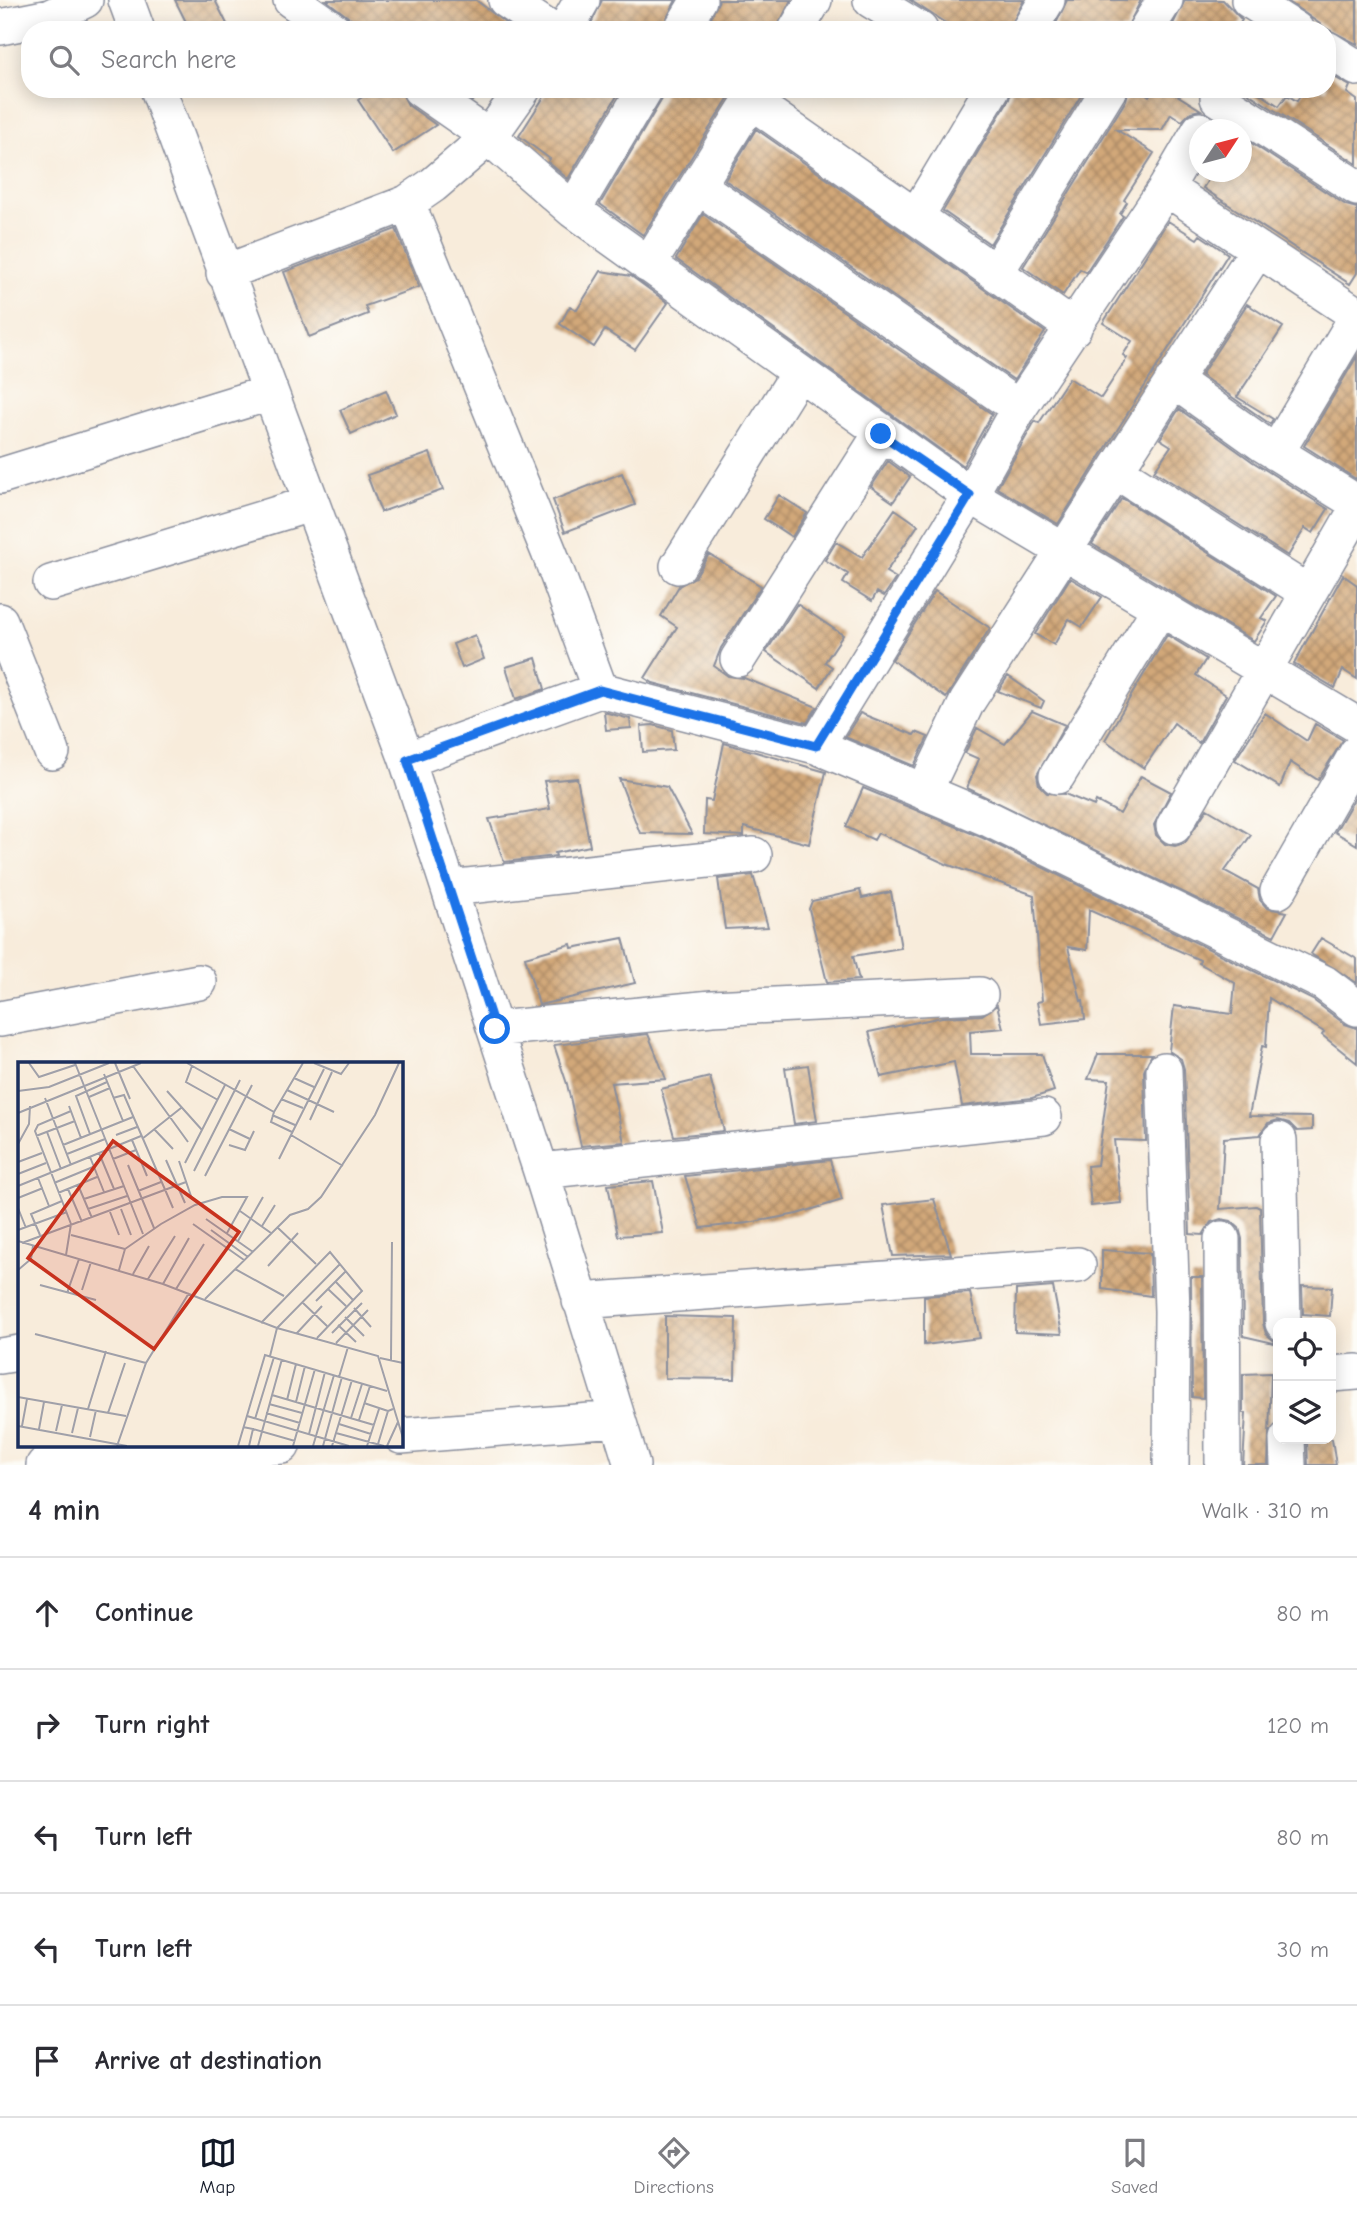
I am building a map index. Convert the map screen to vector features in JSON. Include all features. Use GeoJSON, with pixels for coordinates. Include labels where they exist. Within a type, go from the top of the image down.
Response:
{"type":"FeatureCollection","features":[{"type":"Feature","properties":{"kind":"street"},"geometry":{"type":"LineString","coordinates":[[30,21],[50,17],[85,0]]}},
{"type":"Feature","properties":{"kind":"street"},"geometry":{"type":"LineString","coordinates":[[127,0],[134,21]]}},
{"type":"Feature","properties":{"kind":"street"},"geometry":{"type":"LineString","coordinates":[[291,0],[321,21]]}},
{"type":"Feature","properties":{"kind":"street"},"geometry":{"type":"LineString","coordinates":[[506,0],[538,21]]}},
{"type":"Feature","properties":{"kind":"street"},"geometry":{"type":"LineString","coordinates":[[570,21],[582,0]]}},
{"type":"Feature","properties":{"kind":"street"},"geometry":{"type":"LineString","coordinates":[[686,21],[699,0]]}},
{"type":"Feature","properties":{"kind":"street"},"geometry":{"type":"LineString","coordinates":[[801,21],[814,0]]}},
{"type":"Feature","properties":{"kind":"street"},"geometry":{"type":"LineString","coordinates":[[871,0],[905,21]]}},
{"type":"Feature","properties":{"kind":"street"},"geometry":{"type":"LineString","coordinates":[[1034,21],[1047,0]]}},
{"type":"Feature","properties":{"kind":"street"},"geometry":{"type":"LineString","coordinates":[[1152,21],[1165,0]]}},
{"type":"Feature","properties":{"kind":"street"},"geometry":{"type":"LineString","coordinates":[[0,27],[21,23]]}},
{"type":"Feature","properties":{"kind":"street"},"geometry":{"type":"LineString","coordinates":[[1336,55],[1357,68]]}},
{"type":"Feature","properties":{"kind":"street"},"geometry":{"type":"LineString","coordinates":[[161,98],[407,760],[541,1171],[632,1465]]}},
{"type":"Feature","properties":{"kind":"street"},"geometry":{"type":"LineString","coordinates":[[433,98],[489,137],[573,210],[881,434],[970,495],[1063,553],[1357,725]]}},
{"type":"Feature","properties":{"kind":"street"},"geometry":{"type":"LineString","coordinates":[[224,273],[407,203],[433,185],[489,137],[517,98]]}},
{"type":"Feature","properties":{"kind":"street"},"geometry":{"type":"LineString","coordinates":[[573,210],[640,98]]}},
{"type":"Feature","properties":{"kind":"street"},"geometry":{"type":"LineString","coordinates":[[648,265],[753,98]]}},
{"type":"Feature","properties":{"kind":"street"},"geometry":{"type":"LineString","coordinates":[[759,98],[1074,328]]}},
{"type":"Feature","properties":{"kind":"street"},"geometry":{"type":"LineString","coordinates":[[917,215],[987,98]]}},
{"type":"Feature","properties":{"kind":"street"},"geometry":{"type":"LineString","coordinates":[[996,272],[1103,98]]}},
{"type":"Feature","properties":{"kind":"street"},"geometry":{"type":"LineString","coordinates":[[1206,119],[1218,98]]}},
{"type":"Feature","properties":{"kind":"street"},"geometry":{"type":"LineString","coordinates":[[1228,98],[1357,188]]}},
{"type":"Feature","properties":{"kind":"street"},"geometry":{"type":"LineString","coordinates":[[816,746],[970,495],[1018,408],[1074,328],[1189,149]]}},
{"type":"Feature","properties":{"kind":"street"},"geometry":{"type":"LineString","coordinates":[[698,186],[1018,408]]}},
{"type":"Feature","properties":{"kind":"street"},"geometry":{"type":"LineString","coordinates":[[1166,188],[1357,316],[1276,453]]}},
{"type":"Feature","properties":{"kind":"street"},"geometry":{"type":"LineString","coordinates":[[407,203],[551,557],[600,690]]}},
{"type":"Feature","properties":{"kind":"street"},"geometry":{"type":"LineString","coordinates":[[924,792],[967,702],[1258,249]]}},
{"type":"Feature","properties":{"kind":"street"},"geometry":{"type":"LineString","coordinates":[[678,566],[799,374]]}},
{"type":"Feature","properties":{"kind":"street"},"geometry":{"type":"LineString","coordinates":[[1173,380],[1276,453],[1357,503]]}},
{"type":"Feature","properties":{"kind":"street"},"geometry":{"type":"LineString","coordinates":[[0,476],[269,393]]}},
{"type":"Feature","properties":{"kind":"street"},"geometry":{"type":"LineString","coordinates":[[738,659],[881,434]]}},
{"type":"Feature","properties":{"kind":"street"},"geometry":{"type":"LineString","coordinates":[[1116,471],[1307,592]]}},
{"type":"Feature","properties":{"kind":"street"},"geometry":{"type":"LineString","coordinates":[[51,583],[310,504]]}},
{"type":"Feature","properties":{"kind":"street"},"geometry":{"type":"LineString","coordinates":[[1174,826],[1357,509]]}},
{"type":"Feature","properties":{"kind":"street"},"geometry":{"type":"LineString","coordinates":[[1057,776],[1160,608]]}},
{"type":"Feature","properties":{"kind":"street"},"geometry":{"type":"LineString","coordinates":[[0,621],[52,752]]}},
{"type":"Feature","properties":{"kind":"street"},"geometry":{"type":"LineString","coordinates":[[407,760],[600,690],[816,746],[991,820],[1324,983],[1357,1008]]}},
{"type":"Feature","properties":{"kind":"street"},"geometry":{"type":"LineString","coordinates":[[1278,891],[1357,754]]}},
{"type":"Feature","properties":{"kind":"street"},"geometry":{"type":"LineString","coordinates":[[449,888],[754,855]]}},
{"type":"Feature","properties":{"kind":"street"},"geometry":{"type":"LineString","coordinates":[[0,1019],[199,982]]}},
{"type":"Feature","properties":{"kind":"street"},"geometry":{"type":"LineString","coordinates":[[495,1029],[712,1008],[980,995]]}},
{"type":"Feature","properties":{"kind":"street"},"geometry":{"type":"LineString","coordinates":[[1164,1070],[1172,1311],[1171,1465]]}},
{"type":"Feature","properties":{"kind":"street"},"geometry":{"type":"LineString","coordinates":[[541,1171],[1044,1117]]}},
{"type":"Feature","properties":{"kind":"street"},"geometry":{"type":"LineString","coordinates":[[1279,1140],[1283,1318]]}},
{"type":"Feature","properties":{"kind":"street"},"geometry":{"type":"LineString","coordinates":[[1222,1239],[1223,1465]]}},
{"type":"Feature","properties":{"kind":"street"},"geometry":{"type":"LineString","coordinates":[[580,1301],[1078,1265]]}},
{"type":"Feature","properties":{"kind":"street"},"geometry":{"type":"LineString","coordinates":[[0,1356],[18,1353]]}},
{"type":"Feature","properties":{"kind":"street"},"geometry":{"type":"LineString","coordinates":[[1336,1374],[1357,1372]]}},
{"type":"Feature","properties":{"kind":"street"},"geometry":{"type":"LineString","coordinates":[[402,1436],[616,1419]]}},
{"type":"Feature","properties":{"kind":"street"},"geometry":{"type":"LineString","coordinates":[[1287,1444],[1288,1465]]}},
{"type":"Feature","properties":{"kind":"street"},"geometry":{"type":"LineString","coordinates":[[44,1465],[257,1448]]}},
{"type":"Feature","properties":{"kind":"building"},"geometry":{"type":"Polygon","coordinates":[[[175,0],[215,0],[226,21],[186,21],[175,0]]]}},
{"type":"Feature","properties":{"kind":"building"},"geometry":{"type":"Polygon","coordinates":[[[326,0],[476,0],[503,21],[353,21],[326,0]]]}},
{"type":"Feature","properties":{"kind":"building"},"geometry":{"type":"Polygon","coordinates":[[[602,0],[676,0],[666,21],[592,21],[602,0]]]}},
{"type":"Feature","properties":{"kind":"building"},"geometry":{"type":"Polygon","coordinates":[[[719,0],[791,0],[780,21],[709,21],[719,0]]]}},
{"type":"Feature","properties":{"kind":"building"},"geometry":{"type":"Polygon","coordinates":[[[910,0],[1024,0],[1014,21],[942,21],[910,0]]]}},
{"type":"Feature","properties":{"kind":"building"},"geometry":{"type":"Polygon","coordinates":[[[1067,0],[1141,0],[1130,21],[1057,21],[1067,0]]]}},
{"type":"Feature","properties":{"kind":"building"},"geometry":{"type":"Polygon","coordinates":[[[1185,0],[1223,0],[1242,20],[1241,21],[1174,21],[1185,0]]]}},
{"type":"Feature","properties":{"kind":"building"},"geometry":{"type":"Polygon","coordinates":[[[1286,0],[1357,0],[1357,44],[1336,34],[1336,21],[1316,21],[1286,0]]]}},
{"type":"Feature","properties":{"kind":"building"},"geometry":{"type":"Polygon","coordinates":[[[1336,78],[1350,86],[1347,93],[1357,100],[1357,164],[1256,98],[1267,98],[1279,106],[1285,98],[1297,101],[1299,98],[1336,98],[1336,78]]]}},
{"type":"Feature","properties":{"kind":"building"},"geometry":{"type":"Polygon","coordinates":[[[404,98],[408,105],[436,125],[393,153],[358,100],[404,98]]]}},
{"type":"Feature","properties":{"kind":"building"},"geometry":{"type":"Polygon","coordinates":[[[543,98],[616,98],[568,179],[548,162],[550,159],[519,136],[543,98]]]}},
{"type":"Feature","properties":{"kind":"building"},"geometry":{"type":"Polygon","coordinates":[[[728,98],[643,235],[600,204],[662,99],[728,98]]]}},
{"type":"Feature","properties":{"kind":"building"},"geometry":{"type":"Polygon","coordinates":[[[1079,98],[990,244],[943,211],[1009,99],[1079,98]]]}},
{"type":"Feature","properties":{"kind":"building"},"geometry":{"type":"Polygon","coordinates":[[[1182,98],[1201,110],[1191,112],[1182,121],[1171,114],[1162,130],[1117,130],[1154,153],[1124,200],[1127,202],[1120,214],[1123,216],[1086,272],[1080,269],[1063,295],[1023,267],[1126,100],[1182,98]]]}},
{"type":"Feature","properties":{"kind":"building"},"geometry":{"type":"Polygon","coordinates":[[[756,129],[1045,332],[1014,380],[725,180],[756,129]]]}},
{"type":"Feature","properties":{"kind":"building"},"geometry":{"type":"Polygon","coordinates":[[[1252,144],[1346,205],[1357,208],[1357,273],[1350,284],[1203,188],[1207,182],[1252,182],[1252,144]]]}},
{"type":"Feature","properties":{"kind":"building"},"geometry":{"type":"Polygon","coordinates":[[[703,214],[992,414],[963,466],[676,259],[703,214]]]}},
{"type":"Feature","properties":{"kind":"building"},"geometry":{"type":"Polygon","coordinates":[[[1168,221],[1197,239],[1200,235],[1228,254],[1058,524],[997,488],[1035,421],[1039,423],[1069,378],[1101,398],[1127,358],[1123,355],[1132,341],[1103,323],[1168,221]]]}},
{"type":"Feature","properties":{"kind":"building"},"geometry":{"type":"Polygon","coordinates":[[[396,229],[419,287],[365,306],[368,314],[309,337],[284,272],[396,229]]]}},
{"type":"Feature","properties":{"kind":"building"},"geometry":{"type":"Polygon","coordinates":[[[601,271],[631,276],[668,303],[635,350],[605,330],[594,347],[560,324],[570,306],[577,310],[601,271]]]}},
{"type":"Feature","properties":{"kind":"building"},"geometry":{"type":"Polygon","coordinates":[[[1247,304],[1283,327],[1237,397],[1273,419],[1270,424],[1201,375],[1247,304]]]}},
{"type":"Feature","properties":{"kind":"building"},"geometry":{"type":"Polygon","coordinates":[[[1357,356],[1357,477],[1356,479],[1304,446],[1357,356]]]}},
{"type":"Feature","properties":{"kind":"building"},"geometry":{"type":"Polygon","coordinates":[[[386,390],[396,414],[351,434],[340,410],[386,390]]]}},
{"type":"Feature","properties":{"kind":"building"},"geometry":{"type":"Polygon","coordinates":[[[1179,409],[1253,462],[1328,509],[1313,533],[1305,528],[1288,556],[1154,471],[1171,446],[1160,439],[1179,409]]]}},
{"type":"Feature","properties":{"kind":"building"},"geometry":{"type":"Polygon","coordinates":[[[430,453],[443,490],[381,512],[367,475],[430,453]]]}},
{"type":"Feature","properties":{"kind":"building"},"geometry":{"type":"Polygon","coordinates":[[[888,461],[910,477],[893,502],[871,487],[888,461]]]}},
{"type":"Feature","properties":{"kind":"building"},"geometry":{"type":"Polygon","coordinates":[[[622,473],[635,505],[565,532],[553,500],[622,473]]]}},
{"type":"Feature","properties":{"kind":"building"},"geometry":{"type":"Polygon","coordinates":[[[779,495],[807,513],[792,537],[764,519],[779,495]]]}},
{"type":"Feature","properties":{"kind":"building"},"geometry":{"type":"Polygon","coordinates":[[[1122,498],[1276,596],[1261,618],[1267,621],[1254,641],[1092,544],[1122,498]]]}},
{"type":"Feature","properties":{"kind":"building"},"geometry":{"type":"Polygon","coordinates":[[[895,509],[918,525],[886,572],[896,578],[884,596],[877,592],[872,601],[843,583],[848,574],[825,560],[836,542],[862,557],[895,509]]]}},
{"type":"Feature","properties":{"kind":"building"},"geometry":{"type":"Polygon","coordinates":[[[709,554],[761,586],[721,648],[714,666],[728,676],[744,678],[817,707],[807,723],[653,683],[645,678],[677,627],[661,616],[679,586],[695,577],[709,554]]]}},
{"type":"Feature","properties":{"kind":"building"},"geometry":{"type":"Polygon","coordinates":[[[1343,575],[1357,585],[1357,679],[1343,670],[1335,688],[1294,664],[1343,575]]]}},
{"type":"Feature","properties":{"kind":"building"},"geometry":{"type":"Polygon","coordinates":[[[1070,578],[1102,597],[1082,627],[1069,619],[1054,645],[1035,634],[1070,578]]]}},
{"type":"Feature","properties":{"kind":"building"},"geometry":{"type":"Polygon","coordinates":[[[935,591],[990,628],[946,698],[892,660],[935,591]]]}},
{"type":"Feature","properties":{"kind":"building"},"geometry":{"type":"Polygon","coordinates":[[[797,604],[843,635],[825,662],[832,667],[819,688],[766,652],[797,604]]]}},
{"type":"Feature","properties":{"kind":"building"},"geometry":{"type":"Polygon","coordinates":[[[475,635],[484,659],[462,668],[453,644],[475,635]]]}},
{"type":"Feature","properties":{"kind":"building"},"geometry":{"type":"Polygon","coordinates":[[[1167,635],[1206,659],[1196,675],[1226,695],[1199,743],[1174,723],[1144,768],[1105,740],[1167,635]]]}},
{"type":"Feature","properties":{"kind":"building"},"geometry":{"type":"Polygon","coordinates":[[[536,658],[545,689],[516,699],[506,667],[536,658]]]}},
{"type":"Feature","properties":{"kind":"building"},"geometry":{"type":"Polygon","coordinates":[[[1008,676],[1044,701],[1041,708],[998,691],[1008,676]]]}},
{"type":"Feature","properties":{"kind":"building"},"geometry":{"type":"Polygon","coordinates":[[[1032,711],[1065,725],[1037,775],[1039,785],[1047,793],[1065,794],[1094,806],[1096,801],[1120,814],[1141,776],[1171,792],[1154,825],[1156,835],[1165,844],[1175,846],[1185,843],[1207,809],[1251,835],[1225,871],[1258,889],[1260,900],[1267,908],[1287,912],[1274,936],[967,788],[979,759],[965,753],[977,728],[1005,744],[1032,711]]]}},
{"type":"Feature","properties":{"kind":"building"},"geometry":{"type":"Polygon","coordinates":[[[604,712],[630,719],[631,728],[606,730],[604,712]]]}},
{"type":"Feature","properties":{"kind":"building"},"geometry":{"type":"Polygon","coordinates":[[[860,713],[914,735],[916,732],[928,737],[914,766],[845,737],[860,713]]]}},
{"type":"Feature","properties":{"kind":"building"},"geometry":{"type":"Polygon","coordinates":[[[1265,713],[1307,741],[1315,724],[1343,740],[1318,780],[1290,762],[1280,787],[1235,760],[1265,713]]]}},
{"type":"Feature","properties":{"kind":"building"},"geometry":{"type":"Polygon","coordinates":[[[653,725],[672,730],[674,750],[643,752],[641,726],[653,725]]]}},
{"type":"Feature","properties":{"kind":"building"},"geometry":{"type":"Polygon","coordinates":[[[724,743],[826,772],[809,844],[744,827],[744,836],[704,834],[705,800],[712,801],[724,743]]]}},
{"type":"Feature","properties":{"kind":"building"},"geometry":{"type":"Polygon","coordinates":[[[577,778],[590,846],[555,853],[556,856],[504,862],[489,819],[550,809],[544,781],[577,778]]]}},
{"type":"Feature","properties":{"kind":"building"},"geometry":{"type":"Polygon","coordinates":[[[619,779],[667,787],[692,834],[640,833],[619,779]]]}},
{"type":"Feature","properties":{"kind":"building"},"geometry":{"type":"Polygon","coordinates":[[[863,788],[983,838],[1313,1000],[1345,1024],[1357,1028],[1357,1063],[1322,1035],[1324,1032],[1269,998],[1266,1047],[1262,1046],[1249,1116],[1312,1117],[1312,1130],[1297,1131],[1289,1123],[1278,1120],[1268,1123],[1260,1135],[1224,1138],[1220,1209],[1260,1208],[1263,1323],[1266,1334],[1273,1343],[1243,1336],[1242,1239],[1239,1228],[1231,1221],[1221,1219],[1211,1222],[1203,1235],[1190,1234],[1184,1069],[1181,1059],[1169,1051],[1174,1006],[1232,1014],[1235,983],[1199,963],[1200,960],[1089,910],[1087,950],[1068,947],[1081,1001],[1083,1000],[1085,1019],[1041,1024],[1037,1002],[1042,1001],[1034,895],[946,864],[878,833],[874,840],[846,827],[863,788]]]}},
{"type":"Feature","properties":{"kind":"building"},"geometry":{"type":"Polygon","coordinates":[[[1357,794],[1357,845],[1335,832],[1357,794]]]}},
{"type":"Feature","properties":{"kind":"building"},"geometry":{"type":"Polygon","coordinates":[[[753,875],[768,927],[725,929],[718,879],[753,875]]]}},
{"type":"Feature","properties":{"kind":"building"},"geometry":{"type":"Polygon","coordinates":[[[860,890],[862,898],[891,892],[901,948],[853,956],[859,980],[827,982],[809,909],[812,901],[860,890]]]}},
{"type":"Feature","properties":{"kind":"building"},"geometry":{"type":"Polygon","coordinates":[[[623,938],[635,983],[539,1005],[525,957],[571,944],[572,948],[623,938]]]}},
{"type":"Feature","properties":{"kind":"building"},"geometry":{"type":"Polygon","coordinates":[[[1321,938],[1357,959],[1357,983],[1311,954],[1321,938]]]}},
{"type":"Feature","properties":{"kind":"building"},"geometry":{"type":"Polygon","coordinates":[[[997,1005],[1003,1028],[970,1031],[971,1054],[1042,1054],[1054,1091],[1032,1098],[962,1106],[954,1062],[881,1077],[869,1032],[942,1017],[982,1015],[997,1005]]]}},
{"type":"Feature","properties":{"kind":"building"},"geometry":{"type":"Polygon","coordinates":[[[648,1034],[666,1079],[611,1083],[624,1142],[581,1146],[567,1084],[554,1045],[648,1034]]]}},
{"type":"Feature","properties":{"kind":"building"},"geometry":{"type":"Polygon","coordinates":[[[1098,1054],[1152,1054],[1144,1071],[1146,1141],[1114,1140],[1121,1203],[1091,1206],[1087,1166],[1097,1165],[1109,1080],[1088,1079],[1098,1054]]]}},
{"type":"Feature","properties":{"kind":"building"},"geometry":{"type":"Polygon","coordinates":[[[808,1065],[817,1121],[794,1124],[785,1068],[808,1065]]]}},
{"type":"Feature","properties":{"kind":"building"},"geometry":{"type":"Polygon","coordinates":[[[710,1077],[724,1131],[674,1136],[661,1089],[710,1077]]]}},
{"type":"Feature","properties":{"kind":"building"},"geometry":{"type":"Polygon","coordinates":[[[830,1160],[842,1200],[797,1214],[748,1223],[701,1228],[685,1176],[830,1160]]]}},
{"type":"Feature","properties":{"kind":"building"},"geometry":{"type":"Polygon","coordinates":[[[653,1181],[663,1233],[618,1236],[608,1185],[653,1181]]]}},
{"type":"Feature","properties":{"kind":"building"},"geometry":{"type":"Polygon","coordinates":[[[934,1199],[951,1254],[893,1256],[883,1205],[934,1199]]]}},
{"type":"Feature","properties":{"kind":"building"},"geometry":{"type":"Polygon","coordinates":[[[1102,1250],[1150,1253],[1151,1296],[1102,1289],[1102,1250]]]}},
{"type":"Feature","properties":{"kind":"building"},"geometry":{"type":"Polygon","coordinates":[[[1191,1277],[1202,1277],[1203,1398],[1192,1397],[1191,1277]]]}},
{"type":"Feature","properties":{"kind":"building"},"geometry":{"type":"Polygon","coordinates":[[[1302,1286],[1332,1287],[1330,1316],[1303,1314],[1302,1286]]]}},
{"type":"Feature","properties":{"kind":"building"},"geometry":{"type":"Polygon","coordinates":[[[1053,1287],[1062,1334],[1015,1332],[1016,1290],[1053,1287]]]}},
{"type":"Feature","properties":{"kind":"building"},"geometry":{"type":"Polygon","coordinates":[[[970,1293],[980,1338],[924,1345],[924,1296],[970,1293]]]}},
{"type":"Feature","properties":{"kind":"building"},"geometry":{"type":"Polygon","coordinates":[[[665,1316],[736,1318],[735,1379],[665,1378],[665,1316]]]}},
{"type":"Feature","properties":{"kind":"building"},"geometry":{"type":"Polygon","coordinates":[[[1271,1373],[1268,1465],[1243,1465],[1246,1413],[1243,1413],[1243,1374],[1271,1373]]]}},
{"type":"Feature","properties":{"kind":"building"},"geometry":{"type":"Polygon","coordinates":[[[1307,1444],[1333,1444],[1336,1465],[1308,1465],[1307,1444]]]}},
{"type":"Feature","properties":{"kind":"route"},"geometry":{"type":"LineString","coordinates":[[495,1029],[407,760],[600,690],[816,746],[970,495],[881,434]]}}]}
